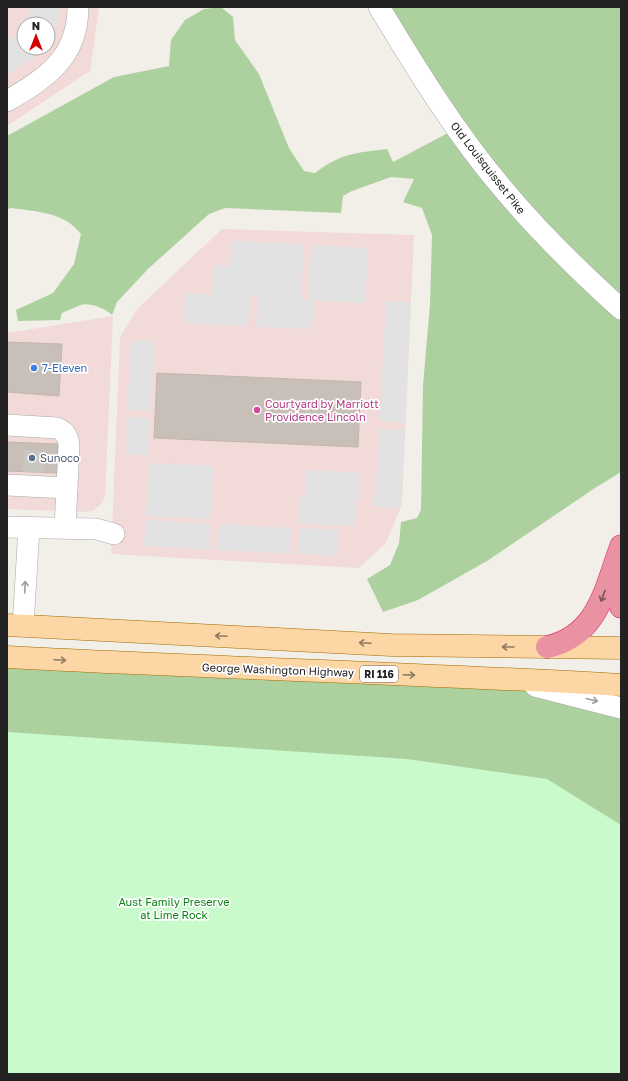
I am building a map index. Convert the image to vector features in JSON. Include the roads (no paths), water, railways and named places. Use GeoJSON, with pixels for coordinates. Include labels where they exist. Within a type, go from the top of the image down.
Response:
{"type":"FeatureCollection","features":[{"type":"Feature","properties":{"kind":"highway"},"geometry":{"type":"LineString","coordinates":[[547,647],[557,645],[574,637],[590,622],[601,602],[621,546]]}},
{"type":"Feature","properties":{"kind":"highway"},"geometry":{"type":"LineString","coordinates":[[621,554],[621,607]]}},
{"type":"Feature","properties":{"kind":"main road"},"geometry":{"type":"LineString","coordinates":[[14,657],[15,626],[391,645],[621,648]]}},
{"type":"Feature","properties":{"kind":"main road","name":"George Washington Highway"},"geometry":{"type":"LineString","coordinates":[[14,657],[304,671],[499,678],[621,685]]}},
{"type":"Feature","properties":{"kind":"street"},"geometry":{"type":"LineString","coordinates":[[7,101],[30,87],[47,74],[66,54],[76,29],[78,7]]}},
{"type":"Feature","properties":{"kind":"street","name":"Old Louisquisset Pike"},"geometry":{"type":"LineString","coordinates":[[379,7],[437,100],[478,158],[503,189],[557,249],[621,309]]}},
{"type":"Feature","properties":{"kind":"street"},"geometry":{"type":"LineString","coordinates":[[7,425],[36,435],[56,428],[62,430],[66,434],[69,445],[65,528]]}},
{"type":"Feature","properties":{"kind":"street"},"geometry":{"type":"LineString","coordinates":[[7,485],[32,479],[67,488]]}},
{"type":"Feature","properties":{"kind":"street"},"geometry":{"type":"LineString","coordinates":[[7,527],[96,529],[114,534]]}},
{"type":"Feature","properties":{"kind":"street"},"geometry":{"type":"LineString","coordinates":[[15,626],[29,528]]}},
{"type":"Feature","properties":{"kind":"street"},"geometry":{"type":"LineString","coordinates":[[499,678],[621,708]]}},
{"type":"Feature","properties":{"kind":"tunnel"},"geometry":{"type":"LineString","coordinates":[[33,472],[35,443]]}},
{"type":"Feature","properties":{"kind":"place","name":"7-Eleven"},"geometry":{"type":"Point","coordinates":[34,368]}},
{"type":"Feature","properties":{"kind":"place","name":"Courtyard by Marriott Providence Lincoln"},"geometry":{"type":"Point","coordinates":[257,410]}},
{"type":"Feature","properties":{"kind":"place","name":"Sunoco"},"geometry":{"type":"Point","coordinates":[32,458]}},
{"type":"Feature","properties":{"kind":"park label","name":"Aust Family Preserve at Lime Rock"},"geometry":{"type":"Point","coordinates":[174,908]}}]}
